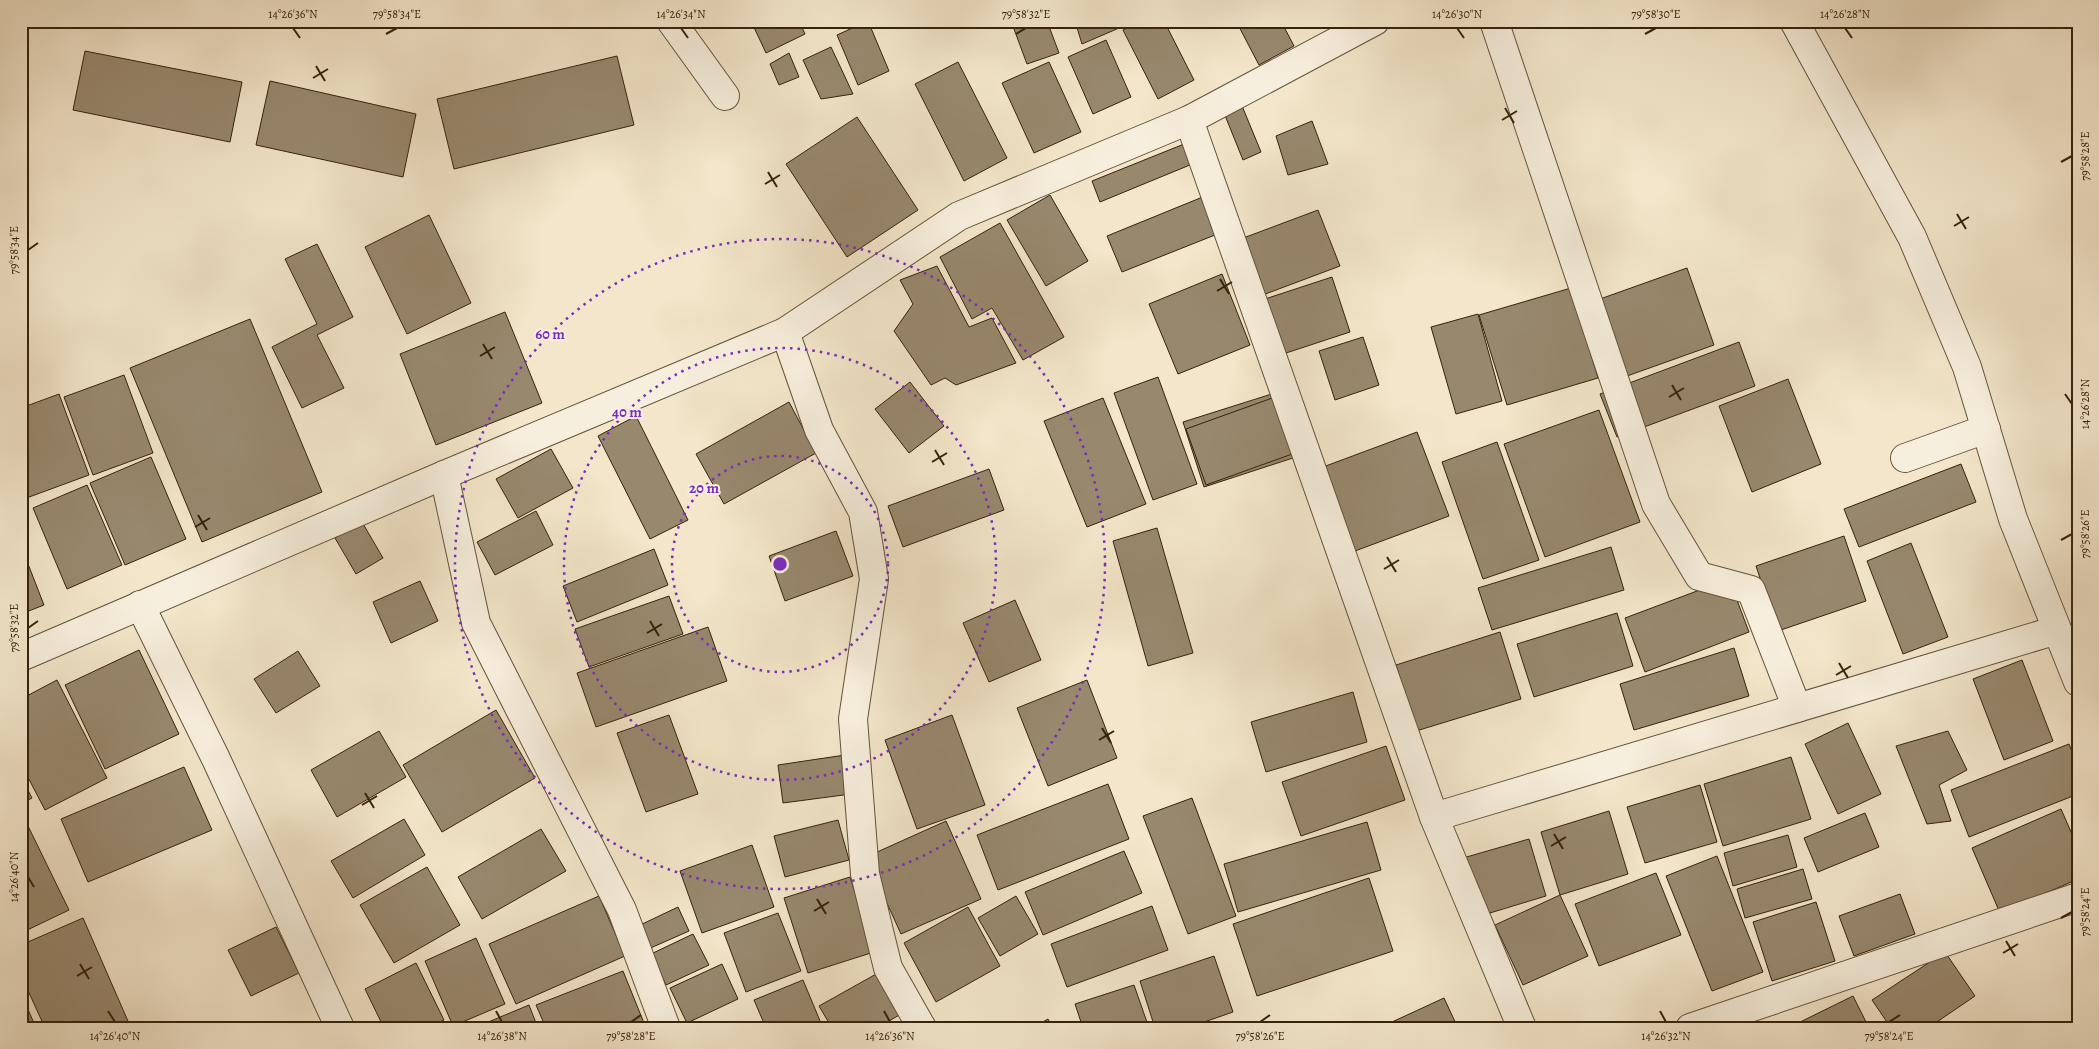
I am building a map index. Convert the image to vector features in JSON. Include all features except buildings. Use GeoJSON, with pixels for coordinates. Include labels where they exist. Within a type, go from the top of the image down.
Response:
{"type":"FeatureCollection","features":[{"type":"Feature","properties":{"kind":"street"},"geometry":{"type":"LineString","coordinates":[[671,21],[725,96]]}},
{"type":"Feature","properties":{"kind":"street"},"geometry":{"type":"LineString","coordinates":[[21,657],[444,475],[785,332],[958,216],[1189,120],[1376,21]]}},
{"type":"Feature","properties":{"kind":"street"},"geometry":{"type":"LineString","coordinates":[[1494,21],[1656,504],[1699,576],[1751,590],[1797,708]]}},
{"type":"Feature","properties":{"kind":"street"},"geometry":{"type":"LineString","coordinates":[[1794,21],[1912,237],[1966,367],[2013,519],[2078,682]]}},
{"type":"Feature","properties":{"kind":"street"},"geometry":{"type":"LineString","coordinates":[[1189,120],[1434,817],[1522,1028]]}},
{"type":"Feature","properties":{"kind":"street"},"geometry":{"type":"LineString","coordinates":[[785,332],[819,430],[863,512],[874,579],[854,719],[865,874],[888,968],[922,1028]]}},
{"type":"Feature","properties":{"kind":"street"},"geometry":{"type":"LineString","coordinates":[[1905,458],[1986,429]]}},
{"type":"Feature","properties":{"kind":"street"},"geometry":{"type":"LineString","coordinates":[[444,475],[476,623],[622,910],[666,1028]]}},
{"type":"Feature","properties":{"kind":"street"},"geometry":{"type":"LineString","coordinates":[[140,605],[216,760],[340,1028]]}},
{"type":"Feature","properties":{"kind":"street"},"geometry":{"type":"LineString","coordinates":[[1434,817],[2057,630]]}},
{"type":"Feature","properties":{"kind":"street"},"geometry":{"type":"LineString","coordinates":[[1690,1028],[2078,897]]}}]}
